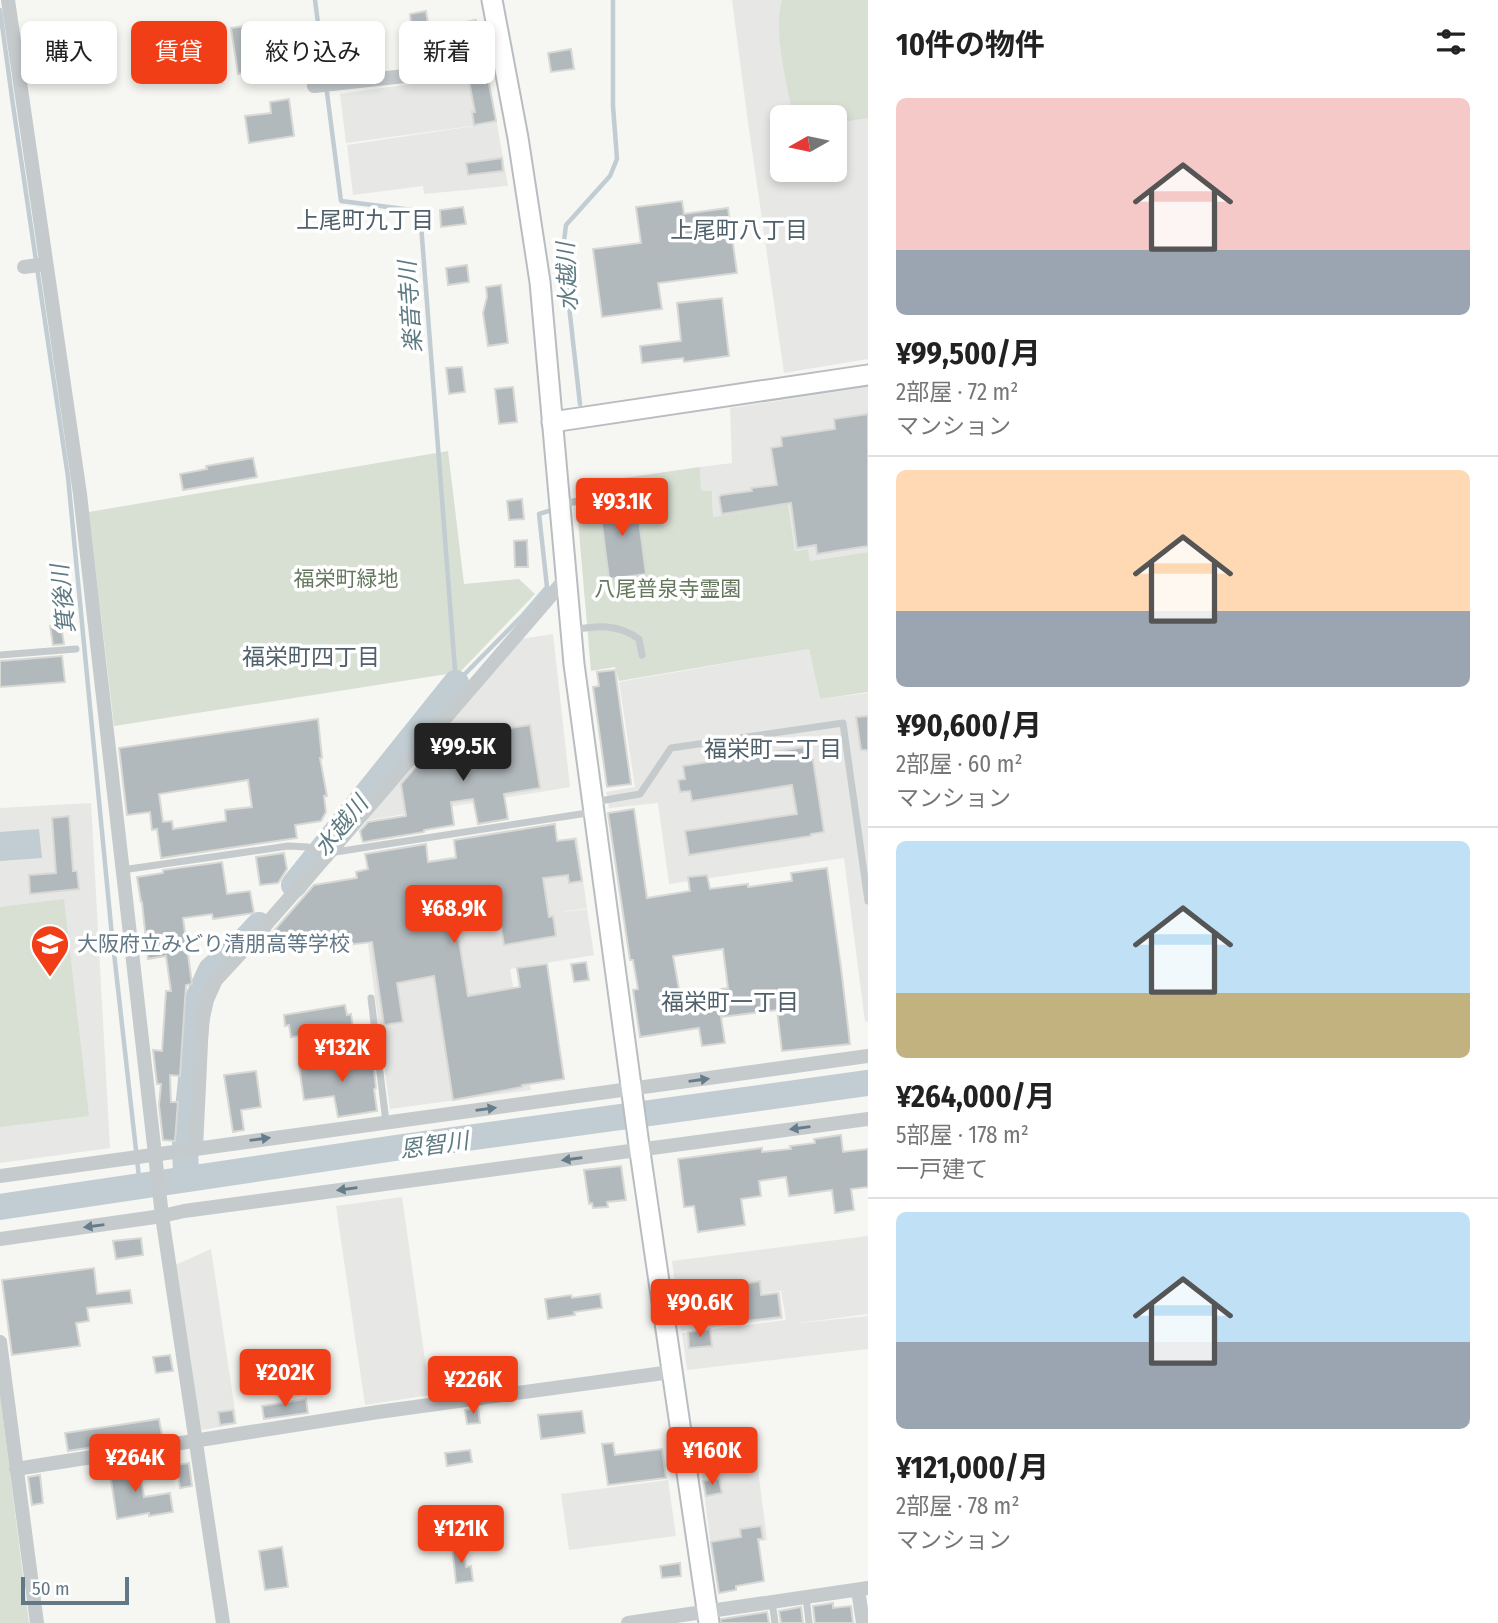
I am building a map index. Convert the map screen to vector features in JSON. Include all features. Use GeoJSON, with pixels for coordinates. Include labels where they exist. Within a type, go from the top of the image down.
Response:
{"type":"FeatureCollection","features":[{"type":"Feature","properties":{"kind":"street"},"geometry":{"type":"LineString","coordinates":[[8,0],[80,494],[161,1213],[223,1623]]}},
{"type":"Feature","properties":{"kind":"street"},"geometry":{"type":"LineString","coordinates":[[492,0],[518,138],[540,282],[571,631],[639,1147],[708,1617]]}},
{"type":"Feature","properties":{"kind":"street"},"geometry":{"type":"LineString","coordinates":[[314,86],[505,65]]}},
{"type":"Feature","properties":{"kind":"street"},"geometry":{"type":"LineString","coordinates":[[24,267],[46,264]]}},
{"type":"Feature","properties":{"kind":"street"},"geometry":{"type":"LineString","coordinates":[[552,422],[868,375]]}},
{"type":"Feature","properties":{"kind":"street"},"geometry":{"type":"LineString","coordinates":[[195,1148],[202,1022],[216,979],[566,577]]}},
{"type":"Feature","properties":{"kind":"street"},"geometry":{"type":"LineString","coordinates":[[0,1176],[117,1159],[154,1158],[195,1148],[386,1122],[632,1093],[868,1056]]}},
{"type":"Feature","properties":{"kind":"street"},"geometry":{"type":"LineString","coordinates":[[0,1239],[161,1213],[639,1147],[868,1119]]}},
{"type":"Feature","properties":{"kind":"street"},"geometry":{"type":"LineString","coordinates":[[0,1342],[37,1623]]}},
{"type":"Feature","properties":{"kind":"street"},"geometry":{"type":"LineString","coordinates":[[16,1469],[378,1412],[671,1372]]}},
{"type":"Feature","properties":{"kind":"street"},"geometry":{"type":"LineString","coordinates":[[628,1623],[708,1617],[772,1602],[863,1589],[863,1623]]}},
{"type":"Feature","properties":{"kind":"lane"},"geometry":{"type":"LineString","coordinates":[[560,504],[592,499]]}},
{"type":"Feature","properties":{"kind":"lane"},"geometry":{"type":"LineString","coordinates":[[571,631],[600,626],[628,631],[639,639],[642,655]]}},
{"type":"Feature","properties":{"kind":"lane"},"geometry":{"type":"LineString","coordinates":[[0,655],[76,649]]}},
{"type":"Feature","properties":{"kind":"lane"},"geometry":{"type":"LineString","coordinates":[[122,870],[288,846],[327,852],[594,807],[640,794],[671,748],[843,723],[868,901]]}},
{"type":"Feature","properties":{"kind":"lane"},"geometry":{"type":"LineString","coordinates":[[371,998],[386,1122]]}},
{"type":"Feature","properties":{"kind":"lane"},"geometry":{"type":"LineString","coordinates":[[806,1597],[809,1623]]}},
{"type":"Feature","properties":{"kind":"lane"},"geometry":{"type":"LineString","coordinates":[[772,1602],[775,1623]]}},
{"type":"Feature","properties":{"kind":"shaded area"},"geometry":{"type":"Polygon","coordinates":[[[732,0],[868,0],[868,359],[784,373],[732,0]]]}},
{"type":"Feature","properties":{"kind":"shaded area"},"geometry":{"type":"Polygon","coordinates":[[[410,84],[490,84],[508,186],[424,194],[423,186],[353,195],[347,145],[494,123],[346,143],[340,94],[410,84]]]}},
{"type":"Feature","properties":{"kind":"shaded area"},"geometry":{"type":"Polygon","coordinates":[[[868,387],[868,552],[810,561],[808,549],[795,551],[788,504],[713,517],[712,491],[701,490],[700,467],[732,463],[730,408],[868,387]]]}},
{"type":"Feature","properties":{"kind":"shaded area"},"geometry":{"type":"Polygon","coordinates":[[[553,634],[570,787],[363,821],[515,640],[553,634]]]}},
{"type":"Feature","properties":{"kind":"shaded area"},"geometry":{"type":"Polygon","coordinates":[[[809,649],[820,699],[868,693],[868,1021],[865,1022],[844,858],[669,884],[658,803],[609,808],[606,792],[635,787],[619,682],[809,649]]]}},
{"type":"Feature","properties":{"kind":"shaded area","name":"大阪府立みどり清朋高等学校"},"geometry":{"type":"Polygon","coordinates":[[[91,803],[110,1148],[0,1163],[0,808],[91,803]]]}},
{"type":"Feature","properties":{"kind":"shaded area"},"geometry":{"type":"Polygon","coordinates":[[[39,829],[42,858],[0,861],[0,832],[39,829]]]}},
{"type":"Feature","properties":{"kind":"shaded area"},"geometry":{"type":"Polygon","coordinates":[[[577,837],[587,908],[556,913],[587,909],[594,955],[510,969],[531,1090],[390,1109],[368,944],[383,941],[363,871],[577,837]]]}},
{"type":"Feature","properties":{"kind":"shaded area"},"geometry":{"type":"Polygon","coordinates":[[[402,1197],[430,1395],[365,1405],[336,1206],[402,1197]]]}},
{"type":"Feature","properties":{"kind":"shaded area"},"geometry":{"type":"Polygon","coordinates":[[[868,1236],[868,1314],[791,1324],[868,1316],[868,1349],[687,1370],[682,1333],[786,1320],[781,1291],[734,1296],[780,1292],[783,1319],[681,1331],[672,1261],[868,1236]]]}},
{"type":"Feature","properties":{"kind":"shaded area"},"geometry":{"type":"Polygon","coordinates":[[[211,1249],[237,1424],[202,1430],[197,1426],[173,1266],[211,1249]]]}},
{"type":"Feature","properties":{"kind":"shaded area"},"geometry":{"type":"Polygon","coordinates":[[[755,1445],[767,1540],[711,1547],[699,1452],[755,1445]]]}},
{"type":"Feature","properties":{"kind":"shaded area"},"geometry":{"type":"Polygon","coordinates":[[[668,1480],[676,1536],[569,1550],[561,1494],[668,1480]]]}},
{"type":"Feature","properties":{"kind":"green space"},"geometry":{"type":"Polygon","coordinates":[[[782,0],[868,0],[868,118],[847,121],[847,105],[791,105],[780,43],[782,0]]]}},
{"type":"Feature","properties":{"kind":"green space","name":"福栄町緑地"},"geometry":{"type":"Polygon","coordinates":[[[448,451],[464,584],[519,579],[535,594],[460,672],[114,726],[89,512],[448,451]]]}},
{"type":"Feature","properties":{"kind":"green space","name":"八尾普泉寺霊園"},"geometry":{"type":"Polygon","coordinates":[[[700,467],[701,490],[712,491],[713,517],[788,504],[795,551],[808,549],[810,561],[868,552],[868,692],[820,699],[809,649],[619,681],[615,667],[591,671],[575,485],[700,467]]]}},
{"type":"Feature","properties":{"kind":"green space"},"geometry":{"type":"Polygon","coordinates":[[[64,899],[89,1116],[0,1127],[0,907],[64,899]]]}},
{"type":"Feature","properties":{"kind":"green space"},"geometry":{"type":"Polygon","coordinates":[[[0,1394],[29,1623],[0,1623],[0,1394]]]}},
{"type":"Feature","properties":{"kind":"building"},"geometry":{"type":"Polygon","coordinates":[[[426,11],[428,21],[411,21],[410,14],[426,11]]]}},
{"type":"Feature","properties":{"kind":"building"},"geometry":{"type":"Polygon","coordinates":[[[241,26],[241,74],[238,74],[231,28],[241,26]]]}},
{"type":"Feature","properties":{"kind":"building"},"geometry":{"type":"Polygon","coordinates":[[[571,49],[574,69],[551,72],[548,53],[571,49]]]}},
{"type":"Feature","properties":{"kind":"building"},"geometry":{"type":"Polygon","coordinates":[[[470,84],[489,84],[496,121],[474,125],[472,112],[475,112],[470,84]]]}},
{"type":"Feature","properties":{"kind":"building"},"geometry":{"type":"Polygon","coordinates":[[[289,99],[294,136],[249,143],[245,116],[271,113],[270,102],[289,99]]]}},
{"type":"Feature","properties":{"kind":"building"},"geometry":{"type":"Polygon","coordinates":[[[502,158],[503,171],[468,175],[466,163],[502,158]]]}},
{"type":"Feature","properties":{"kind":"building"},"geometry":{"type":"Polygon","coordinates":[[[682,201],[684,214],[728,208],[737,273],[658,283],[662,309],[602,317],[593,249],[641,243],[636,207],[682,201]]]}},
{"type":"Feature","properties":{"kind":"building"},"geometry":{"type":"Polygon","coordinates":[[[463,207],[466,224],[441,227],[440,210],[463,207]]]}},
{"type":"Feature","properties":{"kind":"building"},"geometry":{"type":"Polygon","coordinates":[[[467,265],[469,282],[448,285],[446,268],[467,265]]]}},
{"type":"Feature","properties":{"kind":"building"},"geometry":{"type":"Polygon","coordinates":[[[501,285],[508,343],[488,346],[483,313],[487,297],[486,287],[501,285]]]}},
{"type":"Feature","properties":{"kind":"building"},"geometry":{"type":"Polygon","coordinates":[[[722,298],[729,356],[684,362],[683,358],[642,363],[640,346],[681,341],[677,303],[722,298]]]}},
{"type":"Feature","properties":{"kind":"building"},"geometry":{"type":"Polygon","coordinates":[[[462,367],[465,392],[449,394],[446,368],[462,367]]]}},
{"type":"Feature","properties":{"kind":"building"},"geometry":{"type":"Polygon","coordinates":[[[513,387],[517,422],[499,424],[495,389],[513,387]]]}},
{"type":"Feature","properties":{"kind":"building"},"geometry":{"type":"Polygon","coordinates":[[[868,414],[868,546],[817,554],[816,545],[797,548],[791,503],[722,514],[719,497],[721,495],[777,485],[771,448],[782,446],[781,437],[835,429],[834,419],[868,414]]]}},
{"type":"Feature","properties":{"kind":"building"},"geometry":{"type":"Polygon","coordinates":[[[253,458],[257,477],[183,490],[180,474],[207,469],[206,466],[253,458]]]}},
{"type":"Feature","properties":{"kind":"building"},"geometry":{"type":"Polygon","coordinates":[[[636,497],[646,574],[609,579],[599,502],[636,497]]]}},
{"type":"Feature","properties":{"kind":"building"},"geometry":{"type":"Polygon","coordinates":[[[522,499],[524,519],[509,520],[507,501],[522,499]]]}},
{"type":"Feature","properties":{"kind":"building"},"geometry":{"type":"Polygon","coordinates":[[[527,540],[528,567],[515,567],[514,541],[527,540]]]}},
{"type":"Feature","properties":{"kind":"building"},"geometry":{"type":"Polygon","coordinates":[[[61,625],[64,644],[53,645],[50,626],[61,625]]]}},
{"type":"Feature","properties":{"kind":"building"},"geometry":{"type":"Polygon","coordinates":[[[62,656],[65,682],[0,687],[0,661],[62,656]]]}},
{"type":"Feature","properties":{"kind":"building"},"geometry":{"type":"Polygon","coordinates":[[[615,670],[631,784],[607,787],[593,687],[599,686],[597,672],[615,670]]]}},
{"type":"Feature","properties":{"kind":"building"},"geometry":{"type":"Polygon","coordinates":[[[868,716],[868,750],[861,750],[856,717],[868,716]]]}},
{"type":"Feature","properties":{"kind":"building"},"geometry":{"type":"Polygon","coordinates":[[[318,719],[320,758],[327,796],[324,796],[326,812],[321,821],[295,825],[297,838],[161,858],[157,829],[152,830],[150,812],[127,815],[119,748],[318,719]],[[248,780],[159,794],[163,822],[172,821],[173,829],[226,821],[225,810],[252,807],[248,780]]]}},
{"type":"Feature","properties":{"kind":"building"},"geometry":{"type":"Polygon","coordinates":[[[530,725],[540,788],[504,794],[508,819],[478,824],[473,799],[451,802],[454,825],[363,842],[360,831],[368,822],[406,816],[401,784],[435,744],[439,748],[485,740],[484,732],[530,725]]]}},
{"type":"Feature","properties":{"kind":"building"},"geometry":{"type":"Polygon","coordinates":[[[804,747],[806,761],[813,760],[824,832],[689,855],[685,831],[797,814],[792,785],[692,801],[690,791],[680,792],[678,780],[685,779],[683,766],[804,747]]]}},
{"type":"Feature","properties":{"kind":"building"},"geometry":{"type":"Polygon","coordinates":[[[634,809],[647,898],[690,891],[688,877],[707,875],[710,889],[748,884],[748,887],[792,881],[791,873],[827,868],[850,1044],[782,1051],[777,1010],[721,1017],[725,1043],[702,1046],[699,1028],[640,1037],[633,990],[638,989],[633,960],[630,960],[608,813],[634,809]],[[723,949],[673,956],[680,995],[728,988],[723,949]]]}},
{"type":"Feature","properties":{"kind":"building"},"geometry":{"type":"Polygon","coordinates":[[[69,816],[73,871],[77,871],[79,889],[30,894],[29,875],[56,873],[52,818],[69,816]]]}},
{"type":"Feature","properties":{"kind":"building"},"geometry":{"type":"Polygon","coordinates":[[[555,824],[557,841],[575,839],[582,881],[569,883],[568,875],[543,878],[549,917],[553,916],[556,936],[504,945],[498,909],[455,916],[468,996],[520,987],[517,968],[547,964],[564,1079],[453,1100],[434,976],[397,983],[403,1022],[384,1025],[372,942],[346,945],[345,941],[264,951],[263,943],[314,885],[357,878],[356,872],[368,869],[365,854],[426,844],[428,862],[456,858],[454,840],[555,824]]]}},
{"type":"Feature","properties":{"kind":"building"},"geometry":{"type":"Polygon","coordinates":[[[284,853],[287,869],[278,883],[260,885],[256,857],[284,853]]]}},
{"type":"Feature","properties":{"kind":"building"},"geometry":{"type":"Polygon","coordinates":[[[222,862],[227,894],[250,891],[254,913],[213,919],[212,914],[183,918],[192,984],[186,985],[180,1076],[170,1075],[171,1102],[178,1102],[175,1141],[163,1140],[159,1105],[161,1084],[157,1084],[153,1050],[162,1051],[166,991],[171,991],[166,956],[148,959],[137,877],[163,873],[163,870],[222,862]]]}},
{"type":"Feature","properties":{"kind":"building"},"geometry":{"type":"Polygon","coordinates":[[[586,962],[589,980],[574,982],[571,964],[586,962]]]}},
{"type":"Feature","properties":{"kind":"building"},"geometry":{"type":"Polygon","coordinates":[[[345,1005],[347,1015],[351,1014],[353,1027],[291,1037],[289,1025],[285,1026],[284,1015],[345,1005]]]}},
{"type":"Feature","properties":{"kind":"building"},"geometry":{"type":"Polygon","coordinates":[[[372,1054],[377,1111],[338,1117],[334,1096],[304,1100],[299,1066],[372,1054]]]}},
{"type":"Feature","properties":{"kind":"building"},"geometry":{"type":"Polygon","coordinates":[[[256,1071],[261,1107],[241,1110],[244,1130],[233,1132],[224,1075],[256,1071]]]}},
{"type":"Feature","properties":{"kind":"building"},"geometry":{"type":"Polygon","coordinates":[[[841,1135],[843,1152],[868,1149],[868,1187],[851,1189],[854,1210],[835,1213],[832,1190],[789,1196],[786,1177],[759,1181],[761,1196],[741,1199],[745,1225],[698,1232],[694,1206],[684,1207],[678,1159],[762,1148],[762,1152],[791,1149],[790,1146],[815,1143],[814,1139],[841,1135]]]}},
{"type":"Feature","properties":{"kind":"building"},"geometry":{"type":"Polygon","coordinates":[[[621,1166],[626,1200],[607,1202],[608,1207],[593,1208],[592,1203],[589,1204],[584,1170],[621,1166]]]}},
{"type":"Feature","properties":{"kind":"building"},"geometry":{"type":"Polygon","coordinates":[[[141,1238],[143,1255],[116,1259],[113,1241],[141,1238]]]}},
{"type":"Feature","properties":{"kind":"building"},"geometry":{"type":"Polygon","coordinates":[[[94,1268],[97,1294],[130,1290],[132,1303],[87,1308],[89,1321],[76,1323],[80,1346],[12,1355],[2,1280],[94,1268]]]}},
{"type":"Feature","properties":{"kind":"building"},"geometry":{"type":"Polygon","coordinates":[[[760,1281],[761,1295],[778,1293],[781,1317],[710,1325],[706,1290],[760,1281]]]}},
{"type":"Feature","properties":{"kind":"building"},"geometry":{"type":"Polygon","coordinates":[[[600,1294],[602,1308],[548,1319],[545,1299],[600,1294]]]}},
{"type":"Feature","properties":{"kind":"building"},"geometry":{"type":"Polygon","coordinates":[[[710,1329],[712,1346],[689,1348],[688,1332],[710,1329]]]}},
{"type":"Feature","properties":{"kind":"building"},"geometry":{"type":"Polygon","coordinates":[[[170,1355],[173,1371],[156,1373],[153,1357],[170,1355]]]}},
{"type":"Feature","properties":{"kind":"building"},"geometry":{"type":"Polygon","coordinates":[[[306,1399],[308,1413],[264,1419],[262,1406],[306,1399]]]}},
{"type":"Feature","properties":{"kind":"building"},"geometry":{"type":"Polygon","coordinates":[[[478,1408],[480,1423],[467,1424],[465,1410],[478,1408]]]}},
{"type":"Feature","properties":{"kind":"building"},"geometry":{"type":"Polygon","coordinates":[[[233,1410],[235,1423],[220,1425],[218,1412],[233,1410]]]}},
{"type":"Feature","properties":{"kind":"building"},"geometry":{"type":"Polygon","coordinates":[[[582,1411],[585,1433],[541,1439],[538,1415],[582,1411]]]}},
{"type":"Feature","properties":{"kind":"building"},"geometry":{"type":"Polygon","coordinates":[[[159,1419],[162,1436],[68,1451],[65,1433],[159,1419]]]}},
{"type":"Feature","properties":{"kind":"building"},"geometry":{"type":"Polygon","coordinates":[[[613,1443],[615,1455],[662,1449],[666,1478],[608,1485],[602,1444],[613,1443]]]}},
{"type":"Feature","properties":{"kind":"building"},"geometry":{"type":"Polygon","coordinates":[[[470,1450],[472,1462],[447,1466],[445,1453],[470,1450]]]}},
{"type":"Feature","properties":{"kind":"building"},"geometry":{"type":"Polygon","coordinates":[[[138,1462],[144,1497],[170,1493],[173,1512],[117,1519],[109,1467],[138,1462]]]}},
{"type":"Feature","properties":{"kind":"building"},"geometry":{"type":"Polygon","coordinates":[[[189,1463],[192,1486],[180,1488],[176,1465],[189,1463]]]}},
{"type":"Feature","properties":{"kind":"building"},"geometry":{"type":"Polygon","coordinates":[[[40,1475],[43,1503],[32,1505],[28,1477],[40,1475]]]}},
{"type":"Feature","properties":{"kind":"building"},"geometry":{"type":"Polygon","coordinates":[[[719,1478],[722,1493],[706,1496],[703,1481],[719,1478]]]}},
{"type":"Feature","properties":{"kind":"building"},"geometry":{"type":"Polygon","coordinates":[[[761,1526],[763,1539],[758,1539],[764,1581],[736,1586],[736,1590],[719,1593],[711,1542],[741,1537],[740,1529],[761,1526]]]}},
{"type":"Feature","properties":{"kind":"building"},"geometry":{"type":"Polygon","coordinates":[[[463,1543],[466,1567],[471,1566],[473,1581],[456,1583],[452,1544],[463,1543]]]}},
{"type":"Feature","properties":{"kind":"building"},"geometry":{"type":"Polygon","coordinates":[[[282,1547],[288,1587],[265,1590],[259,1551],[282,1547]]]}},
{"type":"Feature","properties":{"kind":"building"},"geometry":{"type":"Polygon","coordinates":[[[680,1563],[681,1576],[662,1578],[660,1566],[680,1563]]]}},
{"type":"Feature","properties":{"kind":"building"},"geometry":{"type":"Polygon","coordinates":[[[833,1603],[833,1608],[851,1606],[853,1623],[815,1623],[813,1606],[833,1603]]]}},
{"type":"Feature","properties":{"kind":"building"},"geometry":{"type":"Polygon","coordinates":[[[801,1607],[803,1623],[781,1623],[779,1611],[801,1607]]]}},
{"type":"Feature","properties":{"kind":"building"},"geometry":{"type":"Polygon","coordinates":[[[767,1612],[769,1623],[721,1623],[721,1619],[767,1612]]]}},
{"type":"Feature","properties":{"kind":"waterway","name":"楽音寺川"},"geometry":{"type":"LineString","coordinates":[[315,0],[341,201],[420,211],[456,683]]}},
{"type":"Feature","properties":{"kind":"waterway","name":"水越川"},"geometry":{"type":"LineString","coordinates":[[580,404],[562,257],[566,225],[610,176],[617,159],[613,106],[613,0]]}},
{"type":"Feature","properties":{"kind":"waterway","name":"箕後川"},"geometry":{"type":"LineString","coordinates":[[0,10],[68,477],[111,926],[140,1186]]}},
{"type":"Feature","properties":{"kind":"waterway","name":"水越川"},"geometry":{"type":"LineString","coordinates":[[457,682],[547,587],[539,514],[555,509]]}},
{"type":"Feature","properties":{"kind":"waterway","name":"水越川"},"geometry":{"type":"LineString","coordinates":[[294,885],[456,683]]}},
{"type":"Feature","properties":{"kind":"waterway","name":"水越川"},"geometry":{"type":"LineString","coordinates":[[186,1179],[185,1141],[199,996],[211,970],[259,925]]}},
{"type":"Feature","properties":{"kind":"waterway","name":"恩智川"},"geometry":{"type":"LineString","coordinates":[[0,1207],[402,1147],[868,1083]]}},
{"type":"Feature","properties":{"kind":"place","name":"大阪府立みどり清朋高等学校"},"geometry":{"type":"Point","coordinates":[50,978]}},
{"type":"Feature","properties":{"kind":"district","name":"上尾町九丁目"},"geometry":{"type":"Point","coordinates":[365,220]}},
{"type":"Feature","properties":{"kind":"district","name":"上尾町八丁目"},"geometry":{"type":"Point","coordinates":[739,230]}},
{"type":"Feature","properties":{"kind":"district","name":"福栄町四丁目"},"geometry":{"type":"Point","coordinates":[311,657]}},
{"type":"Feature","properties":{"kind":"district","name":"福栄町二丁目"},"geometry":{"type":"Point","coordinates":[773,749]}},
{"type":"Feature","properties":{"kind":"district","name":"福栄町一丁目"},"geometry":{"type":"Point","coordinates":[730,1002]}}]}
